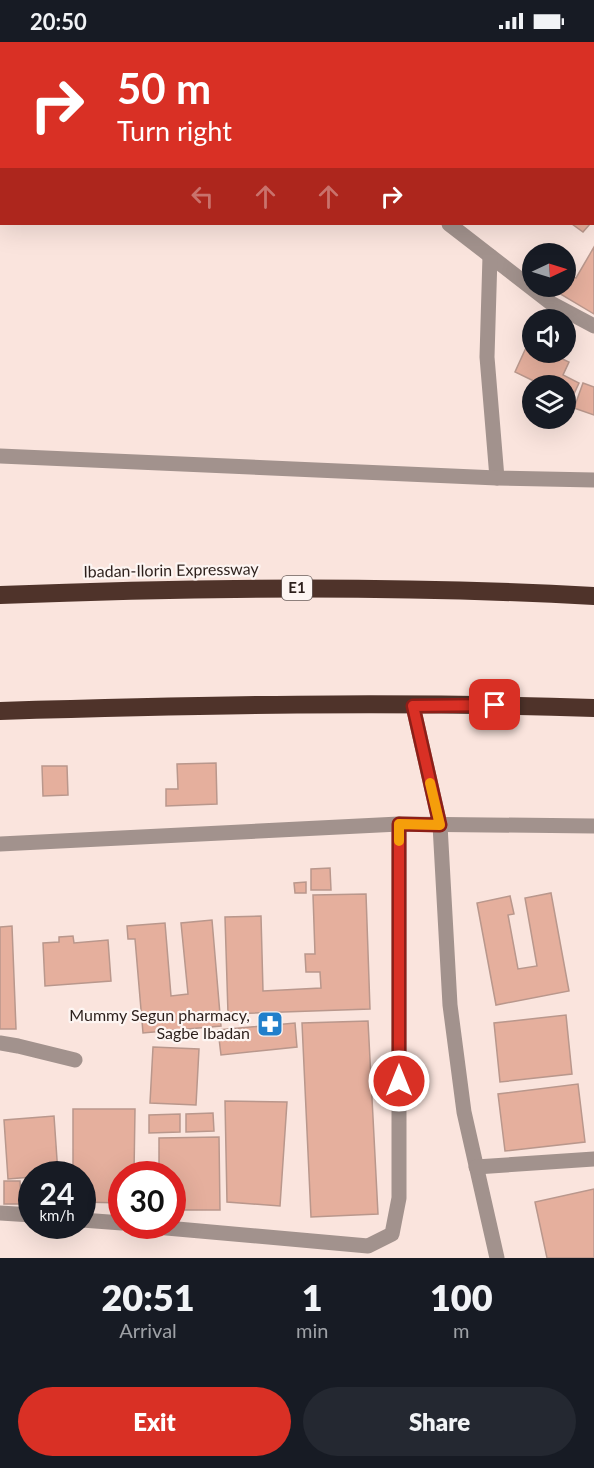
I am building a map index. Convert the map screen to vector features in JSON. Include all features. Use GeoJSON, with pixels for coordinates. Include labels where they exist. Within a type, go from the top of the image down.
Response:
{"type":"FeatureCollection","features":[{"type":"Feature","properties":{"kind":"highway","name":"Ibadan-Ilorin Expressway"},"geometry":{"type":"LineString","coordinates":[[0,595],[141,589],[349,588],[594,596]]}},
{"type":"Feature","properties":{"kind":"highway"},"geometry":{"type":"LineString","coordinates":[[0,711],[150,706],[515,705],[594,708]]}},
{"type":"Feature","properties":{"kind":"street"},"geometry":{"type":"LineString","coordinates":[[449,225],[551,303],[594,326]]}},
{"type":"Feature","properties":{"kind":"street"},"geometry":{"type":"LineString","coordinates":[[490,256],[487,357],[497,478]]}},
{"type":"Feature","properties":{"kind":"street"},"geometry":{"type":"LineString","coordinates":[[0,456],[497,478],[594,480]]}},
{"type":"Feature","properties":{"kind":"street"},"geometry":{"type":"LineString","coordinates":[[413,706],[440,825],[450,1005],[464,1112],[496,1258]]}},
{"type":"Feature","properties":{"kind":"street"},"geometry":{"type":"LineString","coordinates":[[186,1230],[368,1246],[392,1234],[399,1198],[399,824]]}},
{"type":"Feature","properties":{"kind":"street"},"geometry":{"type":"LineString","coordinates":[[0,844],[399,824],[594,826]]}},
{"type":"Feature","properties":{"kind":"street"},"geometry":{"type":"LineString","coordinates":[[0,1043],[75,1060]]}},
{"type":"Feature","properties":{"kind":"street"},"geometry":{"type":"LineString","coordinates":[[476,1167],[594,1159]]}},
{"type":"Feature","properties":{"kind":"street"},"geometry":{"type":"LineString","coordinates":[[0,1213],[18,1214]]}},
{"type":"Feature","properties":{"kind":"building"},"geometry":{"type":"Polygon","coordinates":[[[573,225],[589,225],[583,232],[573,225]]]}},
{"type":"Feature","properties":{"kind":"building"},"geometry":{"type":"Polygon","coordinates":[[[594,247],[594,314],[565,297],[576,297],[576,278],[594,247]]]}},
{"type":"Feature","properties":{"kind":"building"},"geometry":{"type":"Polygon","coordinates":[[[522,356],[522,363],[569,363],[563,375],[522,375],[515,372],[522,356]]]}},
{"type":"Feature","properties":{"kind":"building"},"geometry":{"type":"Polygon","coordinates":[[[583,383],[594,387],[594,415],[576,409],[583,383]]]}},
{"type":"Feature","properties":{"kind":"building"},"geometry":{"type":"Polygon","coordinates":[[[216,763],[217,804],[166,806],[166,789],[178,789],[177,764],[216,763]]]}},
{"type":"Feature","properties":{"kind":"building"},"geometry":{"type":"Polygon","coordinates":[[[42,766],[67,766],[68,795],[43,796],[42,766]]]}},
{"type":"Feature","properties":{"kind":"building"},"geometry":{"type":"Polygon","coordinates":[[[330,868],[331,890],[311,890],[311,869],[330,868]]]}},
{"type":"Feature","properties":{"kind":"building"},"geometry":{"type":"Polygon","coordinates":[[[306,882],[306,893],[295,893],[294,883],[306,882]]]}},
{"type":"Feature","properties":{"kind":"building"},"geometry":{"type":"Polygon","coordinates":[[[551,893],[569,991],[496,1005],[477,903],[510,896],[514,914],[508,915],[518,969],[537,966],[525,898],[551,893]]]}},
{"type":"Feature","properties":{"kind":"building"},"geometry":{"type":"Polygon","coordinates":[[[366,894],[370,1009],[228,1014],[225,917],[261,916],[263,991],[321,988],[320,972],[306,972],[305,954],[315,954],[313,895],[366,894]]]}},
{"type":"Feature","properties":{"kind":"building"},"geometry":{"type":"Polygon","coordinates":[[[212,920],[221,1026],[143,1033],[135,939],[128,939],[127,926],[165,923],[171,996],[188,994],[181,923],[212,920]]]}},
{"type":"Feature","properties":{"kind":"building"},"geometry":{"type":"Polygon","coordinates":[[[12,926],[16,1029],[0,1029],[0,927],[12,926]]]}},
{"type":"Feature","properties":{"kind":"building"},"geometry":{"type":"Polygon","coordinates":[[[73,936],[74,943],[108,940],[111,981],[45,986],[43,943],[59,942],[59,937],[73,936]]]}},
{"type":"Feature","properties":{"kind":"building"},"geometry":{"type":"Polygon","coordinates":[[[566,1015],[572,1074],[500,1082],[494,1023],[566,1015]]]}},
{"type":"Feature","properties":{"kind":"building"},"geometry":{"type":"Polygon","coordinates":[[[368,1021],[378,1214],[311,1217],[302,1023],[368,1021]]]}},
{"type":"Feature","properties":{"kind":"building"},"geometry":{"type":"Polygon","coordinates":[[[295,1023],[297,1047],[221,1055],[218,1030],[295,1023]]]}},
{"type":"Feature","properties":{"kind":"building"},"geometry":{"type":"Polygon","coordinates":[[[153,1047],[199,1049],[196,1105],[150,1103],[153,1047]]]}},
{"type":"Feature","properties":{"kind":"building"},"geometry":{"type":"Polygon","coordinates":[[[578,1084],[585,1142],[505,1151],[498,1094],[578,1084]]]}},
{"type":"Feature","properties":{"kind":"building"},"geometry":{"type":"Polygon","coordinates":[[[225,1101],[287,1102],[280,1206],[227,1202],[225,1101]]]}},
{"type":"Feature","properties":{"kind":"building"},"geometry":{"type":"Polygon","coordinates":[[[73,1109],[135,1109],[134,1161],[108,1161],[108,1203],[96,1202],[96,1161],[73,1161],[73,1109]]]}},
{"type":"Feature","properties":{"kind":"building"},"geometry":{"type":"Polygon","coordinates":[[[213,1113],[214,1131],[186,1132],[186,1114],[213,1113]]]}},
{"type":"Feature","properties":{"kind":"building"},"geometry":{"type":"Polygon","coordinates":[[[180,1114],[180,1132],[149,1133],[149,1115],[180,1114]]]}},
{"type":"Feature","properties":{"kind":"building"},"geometry":{"type":"Polygon","coordinates":[[[54,1116],[57,1161],[18,1161],[18,1178],[8,1179],[4,1120],[54,1116]]]}},
{"type":"Feature","properties":{"kind":"building"},"geometry":{"type":"Polygon","coordinates":[[[219,1137],[220,1210],[186,1210],[186,1161],[159,1161],[159,1138],[219,1137]]]}},
{"type":"Feature","properties":{"kind":"building"},"geometry":{"type":"Polygon","coordinates":[[[4,1181],[18,1181],[18,1204],[4,1204],[4,1181]]]}},
{"type":"Feature","properties":{"kind":"building"},"geometry":{"type":"Polygon","coordinates":[[[594,1189],[594,1258],[547,1258],[535,1202],[594,1189]]]}},
{"type":"Feature","properties":{"kind":"slow traffic"},"geometry":{"type":"LineString","coordinates":[[399,841],[399,824],[440,825],[430,783]]}},
{"type":"Feature","properties":{"kind":"place","name":"Mummy Segun pharmacy, Sagbe Ibadan"},"geometry":{"type":"Point","coordinates":[270,1024]}},
{"type":"Feature","properties":{"kind":"route"},"geometry":{"type":"LineString","coordinates":[[399,1081],[399,824],[440,825],[413,706],[495,705]]}}]}
